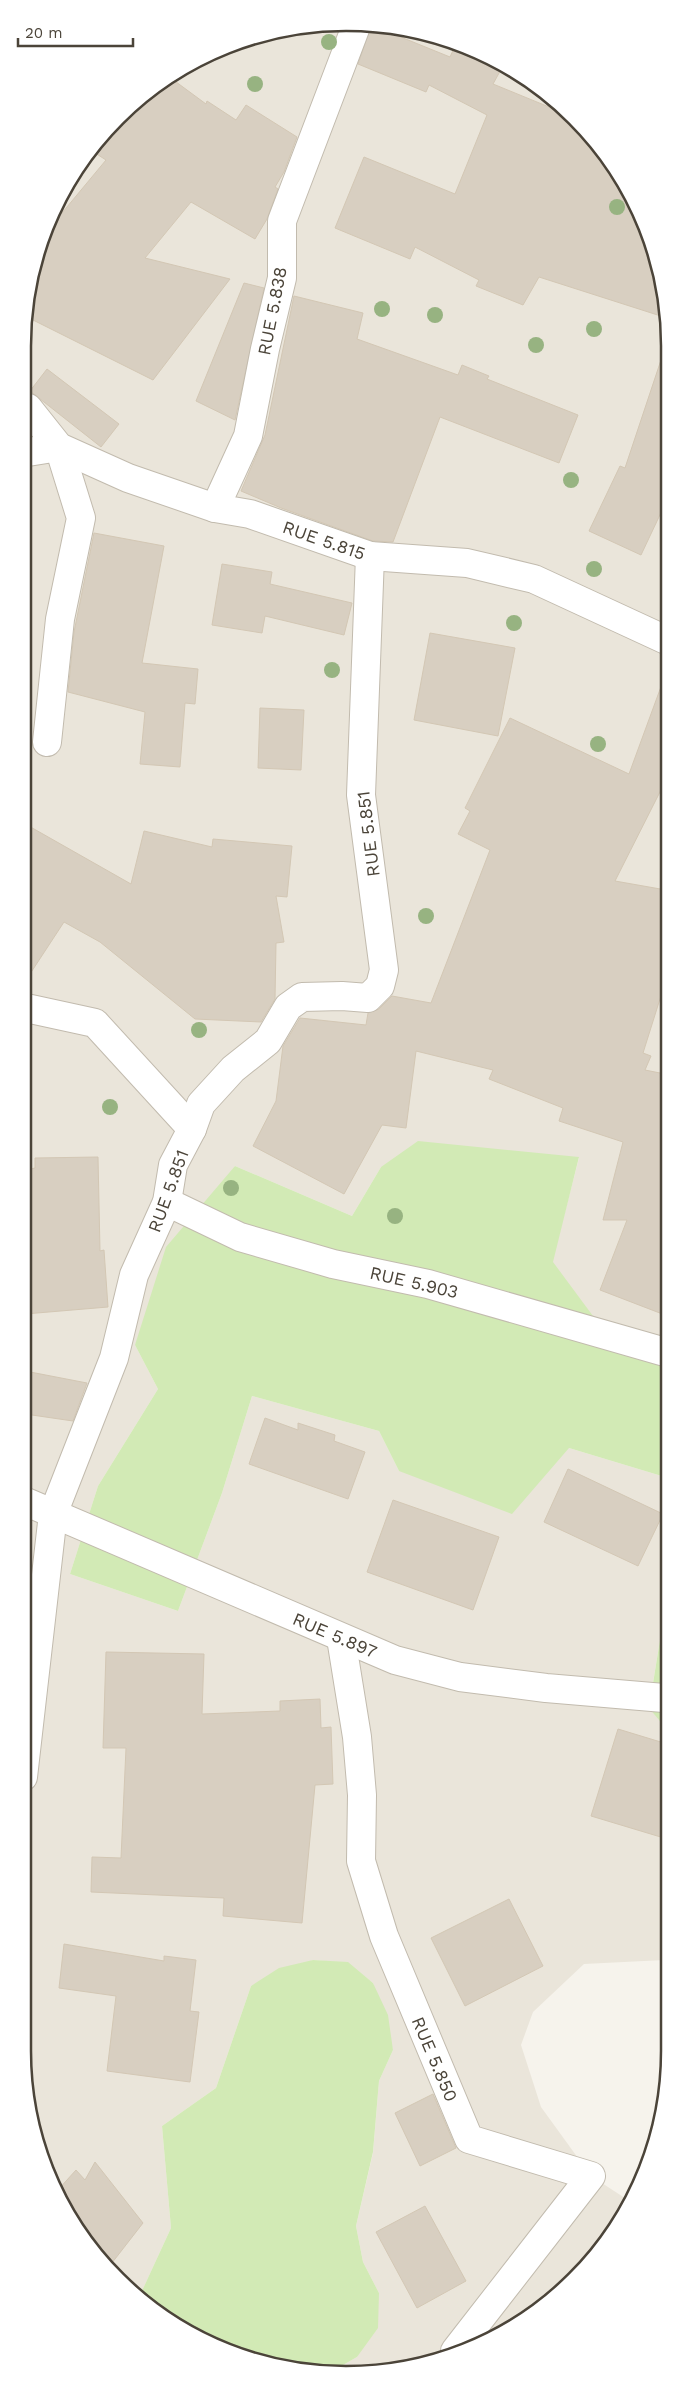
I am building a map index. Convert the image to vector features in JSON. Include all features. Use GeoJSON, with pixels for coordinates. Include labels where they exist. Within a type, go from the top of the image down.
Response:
{"type":"FeatureCollection","features":[{"type":"Feature","properties":{"kind":"street","name":"RUE 5.838"},"geometry":{"type":"LineString","coordinates":[[215,508],[248,436],[265,349],[282,278],[282,221],[354,31]]}},
{"type":"Feature","properties":{"kind":"street","name":"RUE 5.815"},"geometry":{"type":"LineString","coordinates":[[31,412],[59,446],[128,478],[215,508],[250,514],[370,556],[467,564],[534,579],[661,638]]}},
{"type":"Feature","properties":{"kind":"street"},"geometry":{"type":"LineString","coordinates":[[31,451],[59,446],[81,518],[60,619],[47,742]]}},
{"type":"Feature","properties":{"kind":"street","name":"RUE 5.851"},"geometry":{"type":"LineString","coordinates":[[31,1692],[53,1514],[114,1358],[134,1275],[167,1202],[173,1165],[192,1129],[201,1104],[233,1068],[268,1041],[288,1007],[302,997],[342,996],[368,998],[380,986],[384,970],[361,796],[370,556]]}},
{"type":"Feature","properties":{"kind":"street"},"geometry":{"type":"LineString","coordinates":[[31,1009],[95,1023],[192,1129]]}},
{"type":"Feature","properties":{"kind":"street","name":"RUE 5.903"},"geometry":{"type":"LineString","coordinates":[[167,1202],[240,1237],[333,1264],[428,1284],[661,1351]]}},
{"type":"Feature","properties":{"kind":"street","name":"RUE 5.897"},"geometry":{"type":"LineString","coordinates":[[31,1505],[395,1660],[460,1677],[546,1688],[661,1698]]}},
{"type":"Feature","properties":{"kind":"street","name":"RUE 5.850"},"geometry":{"type":"LineString","coordinates":[[342,1638],[358,1747],[362,1795],[361,1861],[384,1936],[469,2139],[591,2176],[460,2344]]}},
{"type":"Feature","properties":{"kind":"shaded area"},"geometry":{"type":"Polygon","coordinates":[[[346,31],[367,32],[407,37],[466,55],[521,84],[554,109],[596,154],[619,189],[637,226],[655,285],[661,346],[661,1357],[613,1344],[552,1262],[579,1158],[381,1167],[352,1216],[235,1166],[135,1345],[158,1389],[98,1486],[70,1574],[178,1611],[222,1493],[252,1396],[379,1431],[399,1471],[569,1448],[661,1476],[661,1633],[649,1707],[661,1722],[661,1960],[584,1964],[533,2012],[521,2045],[541,2107],[591,2176],[624,2198],[596,2243],[569,2274],[538,2301],[503,2324],[466,2342],[427,2355],[387,2363],[342,2366],[357,2357],[379,2293],[363,2262],[356,2226],[373,2153],[379,2081],[393,2050],[373,1983],[348,1963],[313,1960],[251,1986],[216,2088],[162,2126],[171,2228],[142,2291],[109,2259],[73,2208],[48,2152],[37,2112],[32,2072],[32,325],[37,285],[42,265],[55,226],[64,207],[73,189],[96,154],[138,109],[189,73],[245,48],[285,37],[305,34],[346,31]]]}},
{"type":"Feature","properties":{"kind":"green space"},"geometry":{"type":"Polygon","coordinates":[[[418,1141],[579,1157],[553,1262],[613,1343],[661,1357],[661,1476],[569,1448],[512,1514],[399,1471],[379,1431],[252,1396],[222,1493],[178,1611],[70,1574],[98,1486],[158,1389],[135,1345],[166,1247],[235,1166],[352,1216],[381,1167],[418,1141]]]}},
{"type":"Feature","properties":{"kind":"green space"},"geometry":{"type":"Polygon","coordinates":[[[661,1634],[661,1722],[649,1708],[661,1634]]]}},
{"type":"Feature","properties":{"kind":"green space"},"geometry":{"type":"Polygon","coordinates":[[[313,1960],[348,1962],[373,1983],[388,2015],[393,2050],[379,2081],[373,2152],[356,2226],[363,2262],[379,2293],[378,2328],[357,2357],[342,2366],[285,2360],[226,2342],[189,2324],[142,2291],[171,2228],[162,2126],[216,2088],[251,1986],[279,1968],[313,1960]]]}},
{"type":"Feature","properties":{"kind":"building"},"geometry":{"type":"Polygon","coordinates":[[[369,32],[397,36],[450,57],[453,50],[466,55],[500,71],[493,84],[554,109],[596,154],[619,189],[644,245],[655,285],[659,315],[539,277],[523,305],[476,286],[479,280],[415,247],[410,259],[335,228],[364,157],[455,194],[487,115],[429,85],[426,92],[358,64],[369,32]]]}},
{"type":"Feature","properties":{"kind":"building"},"geometry":{"type":"Polygon","coordinates":[[[175,81],[206,104],[207,101],[236,120],[246,105],[297,137],[284,172],[275,187],[278,189],[267,219],[255,239],[191,202],[145,258],[230,279],[153,380],[33,320],[37,285],[55,226],[60,215],[106,160],[96,154],[109,138],[138,109],[175,81]]]}},
{"type":"Feature","properties":{"kind":"building"},"geometry":{"type":"Polygon","coordinates":[[[244,283],[264,288],[235,420],[196,401],[244,283]]]}},
{"type":"Feature","properties":{"kind":"building"},"geometry":{"type":"Polygon","coordinates":[[[294,296],[363,313],[357,339],[458,375],[462,365],[489,376],[487,379],[578,415],[559,463],[440,417],[393,542],[373,541],[281,508],[241,491],[265,435],[294,296]]]}},
{"type":"Feature","properties":{"kind":"building"},"geometry":{"type":"Polygon","coordinates":[[[661,360],[661,513],[641,555],[589,531],[620,466],[625,468],[661,360]]]}},
{"type":"Feature","properties":{"kind":"building"},"geometry":{"type":"Polygon","coordinates":[[[47,369],[119,424],[101,447],[31,392],[47,369]]]}},
{"type":"Feature","properties":{"kind":"building"},"geometry":{"type":"Polygon","coordinates":[[[94,533],[164,546],[142,663],[198,669],[195,704],[185,703],[180,767],[140,764],[145,712],[68,692],[74,632],[94,533]]]}},
{"type":"Feature","properties":{"kind":"building"},"geometry":{"type":"Polygon","coordinates":[[[222,564],[272,572],[270,584],[352,603],[344,635],[265,616],[262,633],[212,625],[222,564]]]}},
{"type":"Feature","properties":{"kind":"building"},"geometry":{"type":"Polygon","coordinates":[[[430,633],[515,648],[498,736],[414,720],[430,633]]]}},
{"type":"Feature","properties":{"kind":"building"},"geometry":{"type":"Polygon","coordinates":[[[661,687],[661,790],[615,881],[661,889],[661,996],[643,1053],[651,1056],[645,1070],[661,1073],[661,1313],[600,1290],[627,1220],[603,1220],[623,1142],[559,1121],[563,1108],[489,1079],[493,1070],[416,1051],[406,1128],[382,1125],[344,1194],[253,1146],[276,1101],[283,1046],[300,1018],[366,1025],[368,1013],[379,1009],[392,996],[431,1003],[490,850],[458,834],[470,811],[465,808],[510,718],[629,774],[661,687]]]}},
{"type":"Feature","properties":{"kind":"building"},"geometry":{"type":"Polygon","coordinates":[[[260,708],[304,710],[301,770],[258,768],[260,708]]]}},
{"type":"Feature","properties":{"kind":"building"},"geometry":{"type":"Polygon","coordinates":[[[31,827],[131,884],[144,831],[212,847],[213,839],[292,846],[287,897],[276,896],[284,942],[276,943],[275,999],[261,1022],[195,1019],[100,942],[64,922],[31,972],[31,827]]]}},
{"type":"Feature","properties":{"kind":"building"},"geometry":{"type":"Polygon","coordinates":[[[98,1157],[100,1251],[104,1250],[108,1307],[31,1313],[31,1169],[35,1168],[35,1158],[98,1157]]]}},
{"type":"Feature","properties":{"kind":"building"},"geometry":{"type":"Polygon","coordinates":[[[31,1372],[87,1383],[73,1421],[31,1415],[31,1372]]]}},
{"type":"Feature","properties":{"kind":"building"},"geometry":{"type":"Polygon","coordinates":[[[265,1418],[298,1430],[298,1423],[335,1435],[334,1441],[365,1452],[348,1499],[249,1464],[265,1418]]]}},
{"type":"Feature","properties":{"kind":"building"},"geometry":{"type":"Polygon","coordinates":[[[568,1469],[661,1513],[661,1518],[638,1566],[544,1522],[568,1469]]]}},
{"type":"Feature","properties":{"kind":"building"},"geometry":{"type":"Polygon","coordinates":[[[393,1500],[499,1537],[473,1610],[367,1572],[393,1500]]]}},
{"type":"Feature","properties":{"kind":"building"},"geometry":{"type":"Polygon","coordinates":[[[106,1652],[204,1654],[202,1714],[280,1711],[280,1701],[320,1699],[321,1728],[331,1727],[333,1784],[315,1785],[302,1923],[223,1916],[224,1898],[91,1892],[92,1857],[121,1858],[126,1748],[103,1748],[106,1652]]]}},
{"type":"Feature","properties":{"kind":"building"},"geometry":{"type":"Polygon","coordinates":[[[618,1729],[661,1742],[661,1837],[591,1816],[618,1729]]]}},
{"type":"Feature","properties":{"kind":"building"},"geometry":{"type":"Polygon","coordinates":[[[509,1899],[543,1966],[465,2006],[431,1938],[509,1899]]]}},
{"type":"Feature","properties":{"kind":"building"},"geometry":{"type":"Polygon","coordinates":[[[64,1944],[164,1961],[164,1956],[196,1960],[190,2011],[199,2012],[190,2082],[107,2071],[116,1996],[59,1988],[64,1944]]]}},
{"type":"Feature","properties":{"kind":"building"},"geometry":{"type":"Polygon","coordinates":[[[433,2094],[456,2148],[420,2166],[395,2113],[433,2094]]]}},
{"type":"Feature","properties":{"kind":"building"},"geometry":{"type":"Polygon","coordinates":[[[95,2162],[143,2223],[112,2263],[84,2226],[62,2186],[76,2170],[85,2180],[95,2162]]]}},
{"type":"Feature","properties":{"kind":"building"},"geometry":{"type":"Polygon","coordinates":[[[425,2206],[466,2281],[417,2308],[376,2232],[425,2206]]]}}]}
